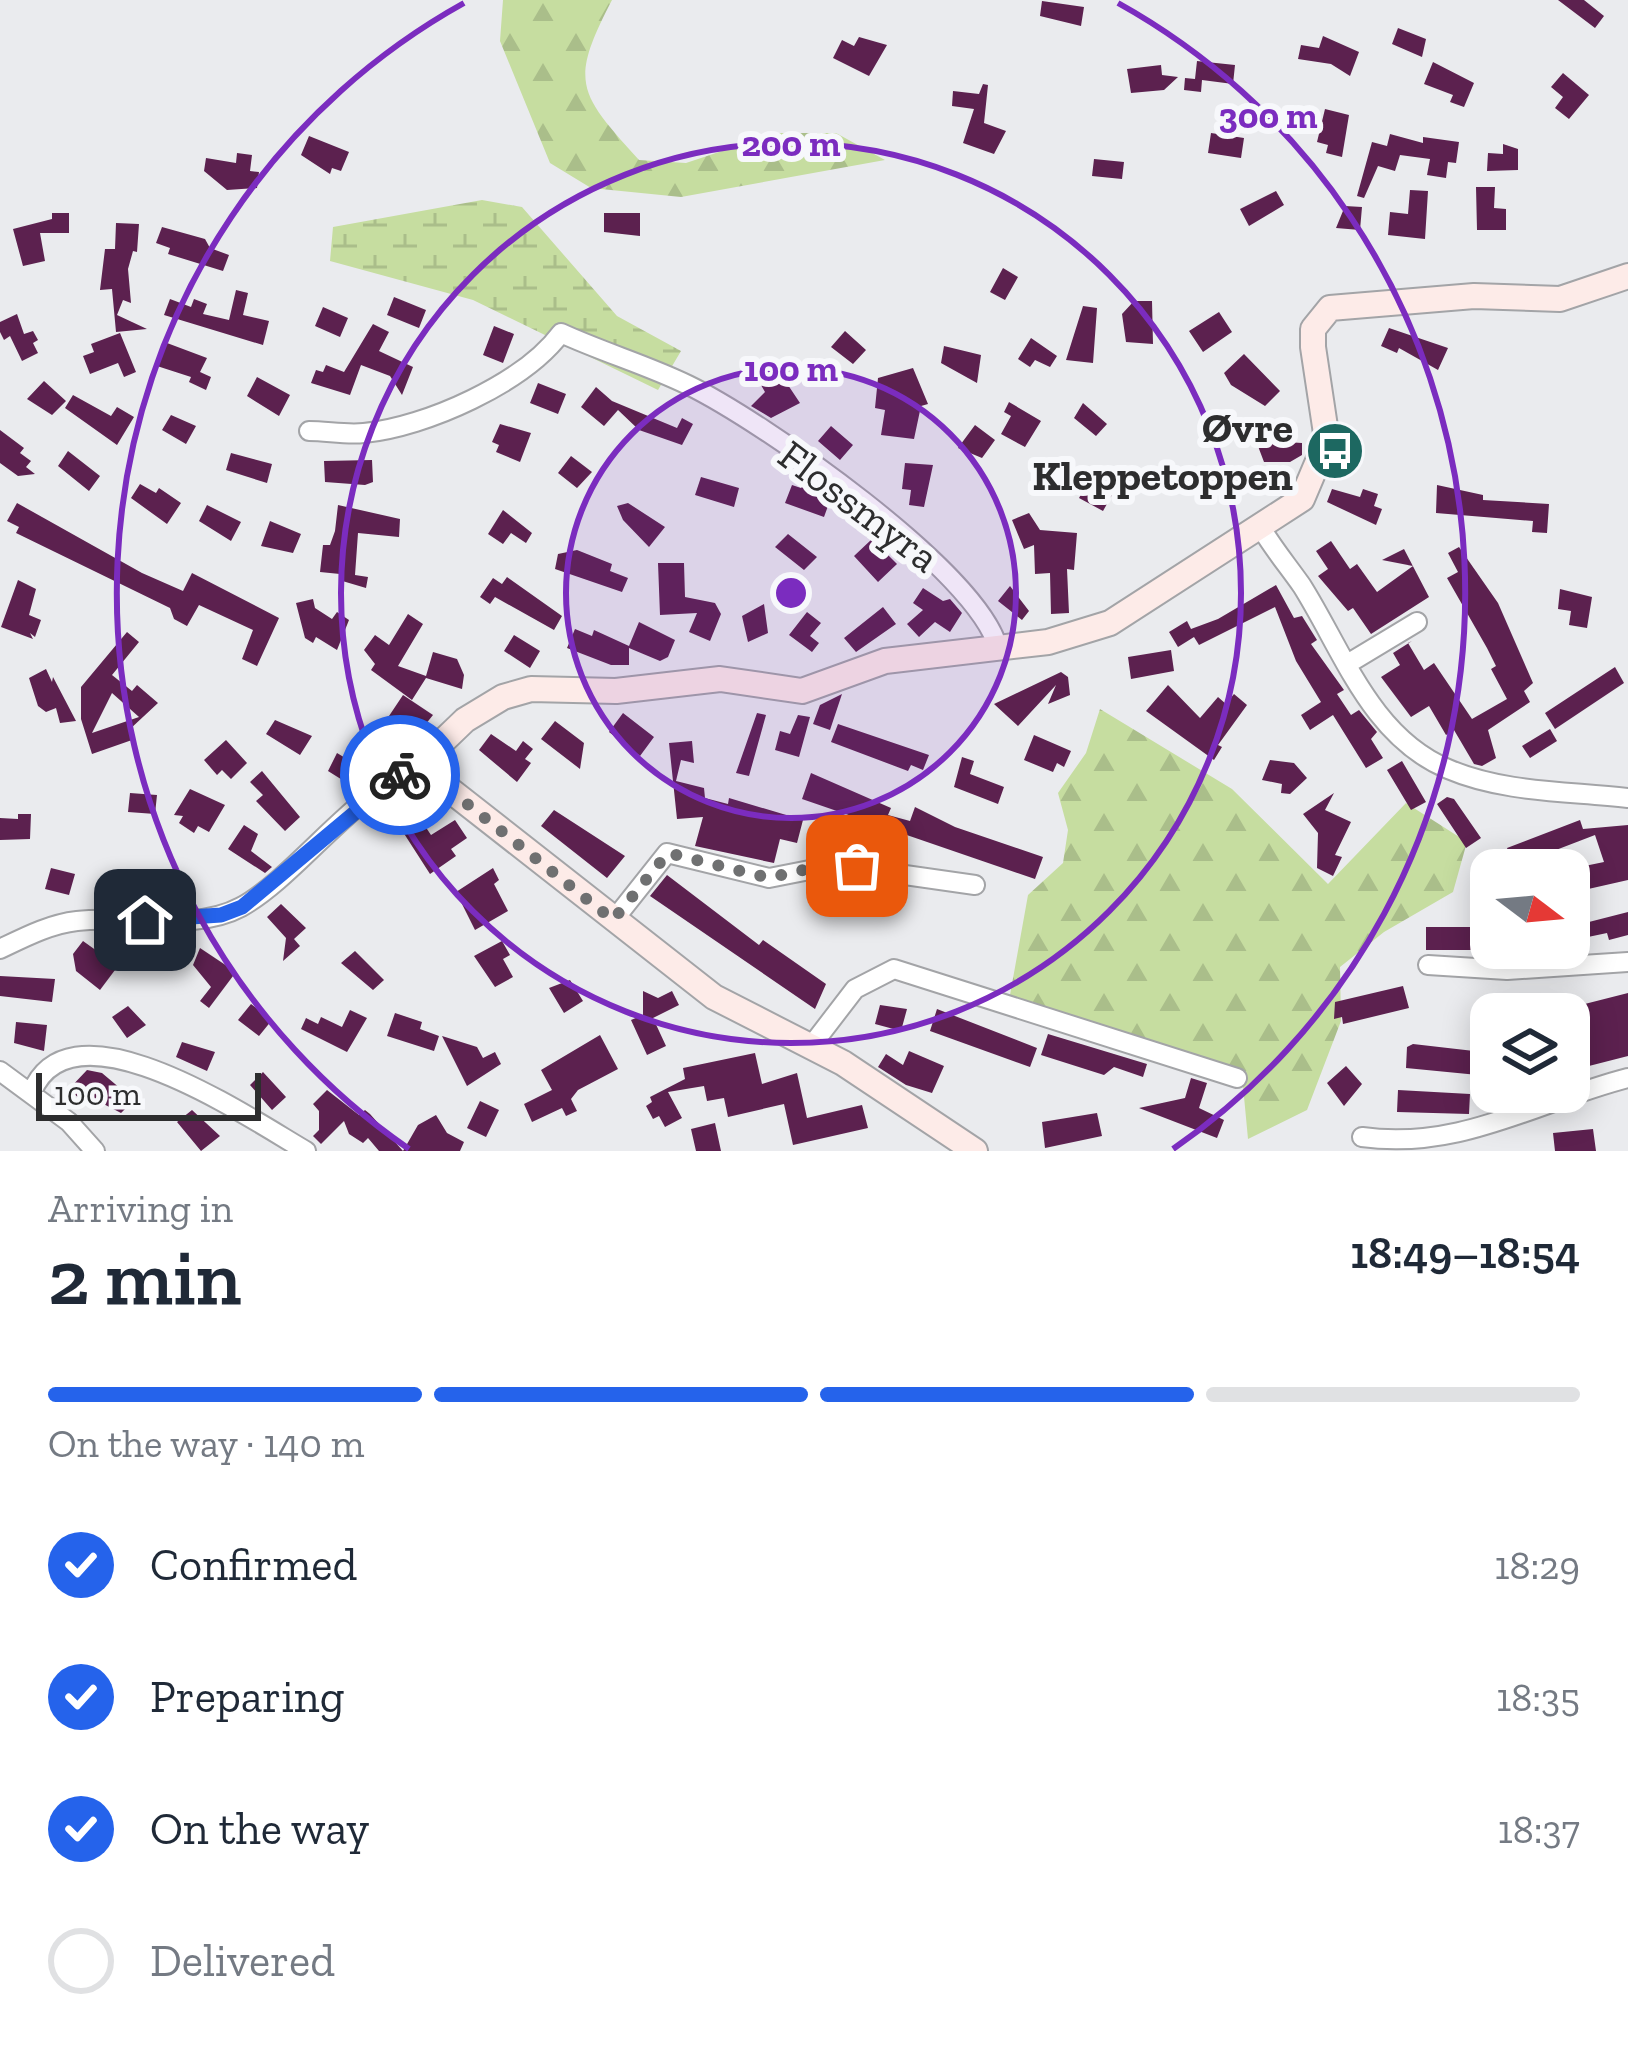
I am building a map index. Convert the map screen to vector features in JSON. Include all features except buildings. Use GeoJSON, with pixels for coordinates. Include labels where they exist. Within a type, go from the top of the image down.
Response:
{"type":"FeatureCollection","features":[{"type":"Feature","properties":{"kind":"street"},"geometry":{"type":"LineString","coordinates":[[431,766],[440,744],[465,720],[531,689],[616,691],[720,679],[802,691],[885,661],[1092,631],[1302,499],[1327,440],[1312,346],[1313,329],[1330,308],[1474,296],[1560,299],[1628,276]]}},
{"type":"Feature","properties":{"kind":"street","name":"Flossmyra"},"geometry":{"type":"LineString","coordinates":[[308,431],[369,433],[450,408],[533,364],[560,333],[688,385],[908,534],[968,598],[994,633],[998,648]]}},
{"type":"Feature","properties":{"kind":"street"},"geometry":{"type":"LineString","coordinates":[[1259,526],[1349,663],[1374,711],[1437,764],[1511,787],[1628,798]]}},
{"type":"Feature","properties":{"kind":"street"},"geometry":{"type":"LineString","coordinates":[[1349,663],[1417,622]]}},
{"type":"Feature","properties":{"kind":"street"},"geometry":{"type":"LineString","coordinates":[[431,766],[441,783],[714,997],[812,1046],[975,1151]]}},
{"type":"Feature","properties":{"kind":"street"},"geometry":{"type":"LineString","coordinates":[[0,949],[67,922],[232,912],[266,891],[379,791],[411,768],[431,766]]}},
{"type":"Feature","properties":{"kind":"street"},"geometry":{"type":"LineString","coordinates":[[613,920],[668,853],[769,878],[835,865],[976,885]]}},
{"type":"Feature","properties":{"kind":"street"},"geometry":{"type":"LineString","coordinates":[[1428,965],[1507,970],[1628,962]]}},
{"type":"Feature","properties":{"kind":"street"},"geometry":{"type":"LineString","coordinates":[[812,1046],[855,989],[894,969],[1237,1078]]}},
{"type":"Feature","properties":{"kind":"street"},"geometry":{"type":"LineString","coordinates":[[32,1092],[39,1078],[64,1060],[117,1054],[306,1151]]}},
{"type":"Feature","properties":{"kind":"street"},"geometry":{"type":"LineString","coordinates":[[0,1070],[32,1092],[95,1151]]}},
{"type":"Feature","properties":{"kind":"street"},"geometry":{"type":"LineString","coordinates":[[1362,1137],[1407,1142],[1475,1134],[1628,1078]]}},
{"type":"Feature","properties":{"kind":"green space"},"geometry":{"type":"Polygon","coordinates":[[[503,0],[612,0],[590,50],[586,86],[603,118],[639,160],[686,163],[776,133],[836,133],[885,160],[681,197],[591,188],[550,163],[500,41],[503,0]]]}},
{"type":"Feature","properties":{"kind":"green space"},"geometry":{"type":"Polygon","coordinates":[[[482,200],[522,207],[617,316],[681,351],[658,390],[473,300],[330,261],[333,227],[482,200]]]}},
{"type":"Feature","properties":{"kind":"green space"},"geometry":{"type":"Polygon","coordinates":[[[1100,709],[1232,789],[1328,884],[1406,803],[1467,842],[1453,892],[1384,932],[1340,967],[1341,1021],[1307,1110],[1248,1139],[1243,1086],[1160,1044],[1010,995],[1028,895],[1063,863],[1068,830],[1058,793],[1086,753],[1100,709]]]}},
{"type":"Feature","properties":{"kind":"way so far"},"geometry":{"type":"LineString","coordinates":[[400,775],[411,768],[431,766],[441,783],[613,920],[668,853],[769,878],[820,866],[857,866]]}},
{"type":"Feature","properties":{"kind":"place","name":"Øvre Kleppetoppen"},"geometry":{"type":"Point","coordinates":[1335,451]}},
{"type":"Feature","properties":{"kind":"route"},"geometry":{"type":"LineString","coordinates":[[145,920],[221,915],[242,907],[400,775]]}}]}
